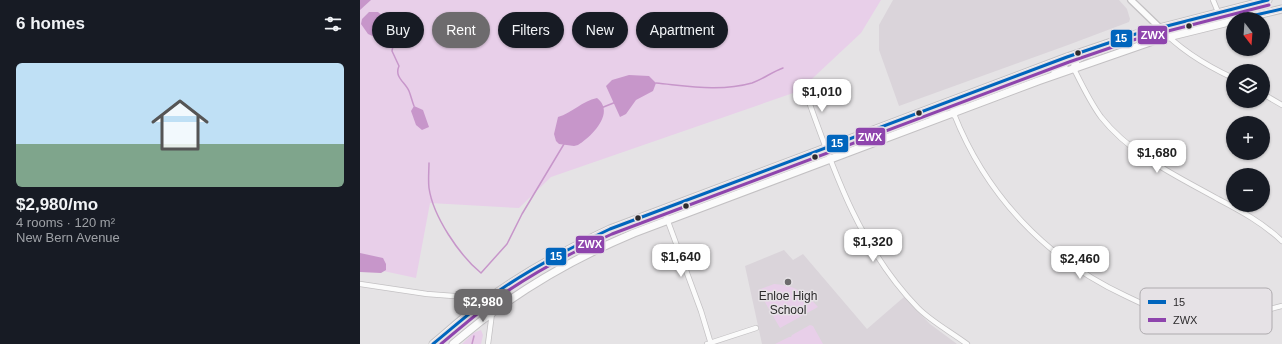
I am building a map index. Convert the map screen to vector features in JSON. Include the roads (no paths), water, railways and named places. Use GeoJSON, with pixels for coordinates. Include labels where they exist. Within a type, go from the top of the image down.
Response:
{"type":"FeatureCollection","features":[{"type":"Feature","properties":{"kind":"main road"},"geometry":{"type":"LineString","coordinates":[[433,344],[485,301],[528,272],[570,248],[610,228],[1067,57],[1159,27],[1268,0]]}},
{"type":"Feature","properties":{"kind":"main road"},"geometry":{"type":"LineString","coordinates":[[1269,12],[1282,9]]}},
{"type":"Feature","properties":{"kind":"main road"},"geometry":{"type":"LineString","coordinates":[[453,344],[492,313],[525,290],[571,262],[612,242],[1074,69],[1168,37],[1226,23]]}},
{"type":"Feature","properties":{"kind":"main road"},"geometry":{"type":"LineString","coordinates":[[1074,69],[1076,60],[1111,42]]}},
{"type":"Feature","properties":{"kind":"main road"},"geometry":{"type":"LineString","coordinates":[[1019,89],[1064,66],[1067,57]]}},
{"type":"Feature","properties":{"kind":"main road"},"geometry":{"type":"LineString","coordinates":[[954,114],[953,111],[958,104],[988,87]]}},
{"type":"Feature","properties":{"kind":"main road"},"geometry":{"type":"LineString","coordinates":[[905,132],[942,112],[946,103]]}},
{"type":"Feature","properties":{"kind":"street"},"geometry":{"type":"LineString","coordinates":[[1131,0],[1168,37],[1208,66],[1226,75]]}},
{"type":"Feature","properties":{"kind":"street"},"geometry":{"type":"LineString","coordinates":[[1213,0],[1218,12]]}},
{"type":"Feature","properties":{"kind":"street"},"geometry":{"type":"LineString","coordinates":[[1074,69],[1090,100],[1102,117],[1136,151],[1159,166],[1255,219],[1282,241]]}},
{"type":"Feature","properties":{"kind":"street"},"geometry":{"type":"LineString","coordinates":[[803,85],[829,160],[856,219],[894,278],[921,311],[967,344]]}},
{"type":"Feature","properties":{"kind":"street"},"geometry":{"type":"LineString","coordinates":[[1270,98],[1282,105]]}},
{"type":"Feature","properties":{"kind":"street"},"geometry":{"type":"LineString","coordinates":[[954,114],[968,146],[979,166],[1011,211],[1050,248],[1070,264],[1112,290],[1140,302]]}},
{"type":"Feature","properties":{"kind":"street"},"geometry":{"type":"LineString","coordinates":[[663,208],[701,310],[710,344],[756,328]]}},
{"type":"Feature","properties":{"kind":"street"},"geometry":{"type":"LineString","coordinates":[[360,284],[427,294],[467,297],[485,301],[492,313],[488,344]]}},
{"type":"Feature","properties":{"kind":"street"},"geometry":{"type":"LineString","coordinates":[[1272,308],[1282,306]]}},
{"type":"Feature","properties":{"kind":"waterway"},"geometry":{"type":"LineString","coordinates":[[393,48],[392,51],[399,66],[399,76],[409,91],[414,106]]}},
{"type":"Feature","properties":{"kind":"waterway"},"geometry":{"type":"LineString","coordinates":[[656,83],[704,88],[740,86],[760,80],[783,68]]}},
{"type":"Feature","properties":{"kind":"waterway"},"geometry":{"type":"LineString","coordinates":[[601,108],[616,102]]}},
{"type":"Feature","properties":{"kind":"waterway"},"geometry":{"type":"LineString","coordinates":[[429,163],[429,188],[431,199],[441,222],[456,246],[481,273],[507,244],[522,214],[564,144]]}},
{"type":"Feature","properties":{"kind":"waterway"},"geometry":{"type":"LineString","coordinates":[[472,344],[474,336]]}},
{"type":"Feature","properties":{"kind":"place","name":"Enloe High School"},"geometry":{"type":"Point","coordinates":[788,282]}}]}
